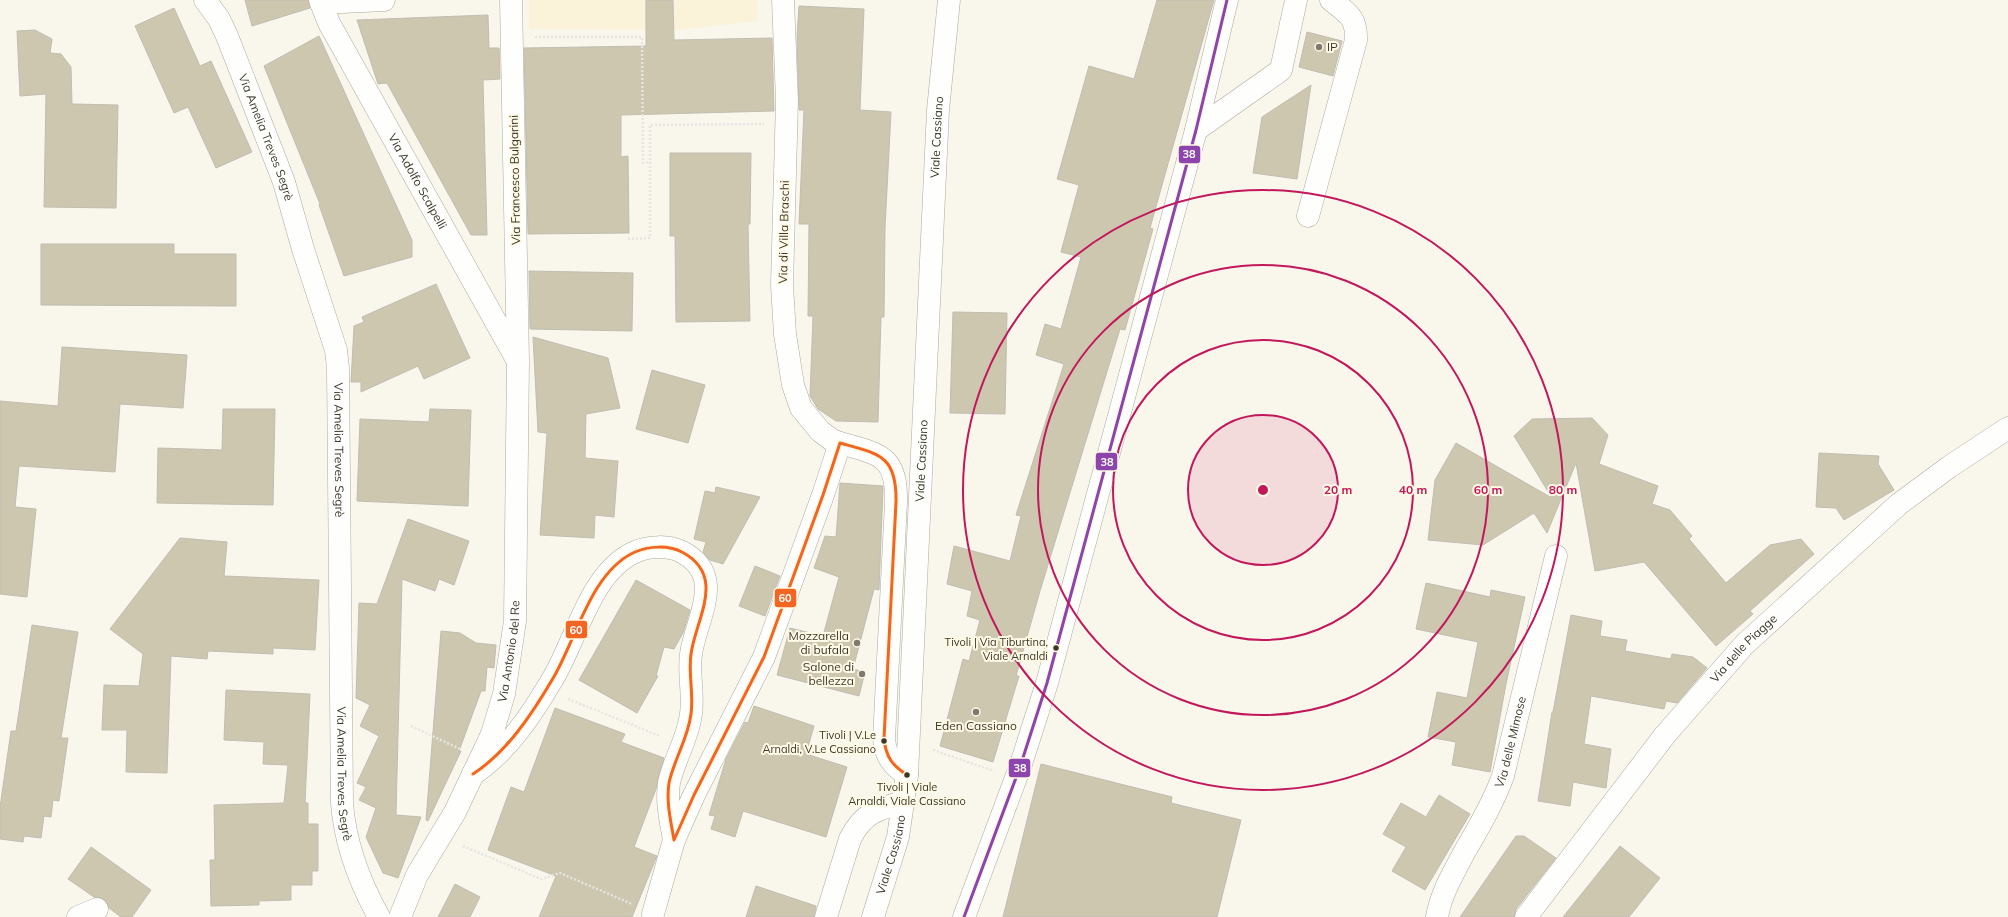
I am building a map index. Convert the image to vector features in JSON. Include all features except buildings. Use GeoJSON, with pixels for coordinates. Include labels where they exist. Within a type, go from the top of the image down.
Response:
{"type":"FeatureCollection","features":[{"type":"Feature","properties":{"kind":"street","name":"Via Amelia Treves Segrè"},"geometry":{"type":"LineString","coordinates":[[205,0],[219,19],[227,36],[277,162],[336,350],[338,368],[338,530],[342,808],[350,851],[364,890],[379,917]]}},
{"type":"Feature","properties":{"kind":"street"},"geometry":{"type":"LineString","coordinates":[[321,1],[384,0]]}},
{"type":"Feature","properties":{"kind":"street","name":"Via Francesco Bulgarini"},"geometry":{"type":"LineString","coordinates":[[511,0],[518,361]]}},
{"type":"Feature","properties":{"kind":"street","name":"Via di Villa Braschi"},"geometry":{"type":"LineString","coordinates":[[783,0],[787,100],[782,285],[785,334],[793,385],[801,408],[820,430],[832,440],[878,455],[890,467],[894,477],[896,502],[884,739],[886,754],[890,762],[907,775]]}},
{"type":"Feature","properties":{"kind":"street"},"geometry":{"type":"LineString","coordinates":[[964,917],[1016,778],[1056,651],[1196,130],[1227,0]]}},
{"type":"Feature","properties":{"kind":"street"},"geometry":{"type":"LineString","coordinates":[[1196,130],[1281,70],[1296,0]]}},
{"type":"Feature","properties":{"kind":"street"},"geometry":{"type":"LineString","coordinates":[[1308,216],[1356,40],[1356,27],[1353,18],[1331,0]]}},
{"type":"Feature","properties":{"kind":"street","name":"Via Adolfo Scalpelli"},"geometry":{"type":"LineString","coordinates":[[321,1],[329,23],[518,361]]}},
{"type":"Feature","properties":{"kind":"street","name":"Viale Cassiano"},"geometry":{"type":"LineString","coordinates":[[873,917],[898,837],[907,775],[938,110],[948,4]]}},
{"type":"Feature","properties":{"kind":"street","name":"Via Antonio del Re"},"geometry":{"type":"LineString","coordinates":[[400,917],[417,876],[455,812],[477,766],[492,734],[502,702],[515,621],[518,361]]}},
{"type":"Feature","properties":{"kind":"street","name":"Via delle Piagge"},"geometry":{"type":"LineString","coordinates":[[1526,917],[1665,735],[1745,644],[1900,504],[1949,467],[2008,428]]}},
{"type":"Feature","properties":{"kind":"street"},"geometry":{"type":"LineString","coordinates":[[653,914],[674,840],[694,795],[764,657],[823,495],[840,443]]}},
{"type":"Feature","properties":{"kind":"street"},"geometry":{"type":"LineString","coordinates":[[477,766],[492,761],[515,734],[546,690],[595,592],[611,570],[627,556],[640,550],[656,547],[669,547],[679,550],[699,566],[705,579],[707,594],[690,658],[689,668],[692,707],[684,745],[672,773],[668,797],[674,840]]}},
{"type":"Feature","properties":{"kind":"street","name":"Via delle Mimose"},"geometry":{"type":"LineString","coordinates":[[1437,917],[1440,903],[1449,882],[1489,809],[1503,776],[1556,556]]}},
{"type":"Feature","properties":{"kind":"street"},"geometry":{"type":"LineString","coordinates":[[826,917],[850,839],[855,828],[869,814],[904,802]]}},
{"type":"Feature","properties":{"kind":"path"},"geometry":{"type":"LineString","coordinates":[[512,37],[642,37],[644,163],[651,162]]}},
{"type":"Feature","properties":{"kind":"path"},"geometry":{"type":"LineString","coordinates":[[628,238],[650,238],[650,125],[745,124]]}},
{"type":"Feature","properties":{"kind":"path"},"geometry":{"type":"LineString","coordinates":[[546,690],[684,745]]}},
{"type":"Feature","properties":{"kind":"path"},"geometry":{"type":"LineString","coordinates":[[411,726],[477,766]]}},
{"type":"Feature","properties":{"kind":"path"},"geometry":{"type":"LineString","coordinates":[[908,742],[1016,778]]}},
{"type":"Feature","properties":{"kind":"path"},"geometry":{"type":"LineString","coordinates":[[440,836],[541,879],[560,873],[653,914]]}},
{"type":"Feature","properties":{"kind":"shaded area"},"geometry":{"type":"Polygon","coordinates":[[[529,0],[757,0],[758,21],[678,30],[529,29],[529,0]]]}},
{"type":"Feature","properties":{"kind":"transit line","name":"38"},"geometry":{"type":"LineString","coordinates":[[964,917],[1020,767],[1047,683],[1196,130],[1227,0]]}},
{"type":"Feature","properties":{"kind":"transit line","name":"60"},"geometry":{"type":"LineString","coordinates":[[473,774],[508,744],[536,706],[561,664],[595,591],[606,575],[619,562],[635,552],[658,547],[671,548],[682,552],[696,562],[703,573],[706,585],[705,598],[690,662],[692,692],[691,714],[687,732],[671,774],[668,790],[668,805],[674,840],[694,795],[764,657],[823,495],[840,443],[875,454],[883,459],[893,474],[896,502],[884,739],[888,756],[897,768],[907,775]]}},
{"type":"Feature","properties":{"kind":"place","name":"IP"},"geometry":{"type":"Point","coordinates":[1319,47]}},
{"type":"Feature","properties":{"kind":"place","name":"Mozzarella di bufala"},"geometry":{"type":"Point","coordinates":[857,643]}},
{"type":"Feature","properties":{"kind":"place","name":"Tivoli | Via Tiburtina, Viale Arnaldi"},"geometry":{"type":"Point","coordinates":[1056,648]}},
{"type":"Feature","properties":{"kind":"place","name":"Salone di bellezza"},"geometry":{"type":"Point","coordinates":[862,674]}},
{"type":"Feature","properties":{"kind":"place","name":"Eden Cassiano"},"geometry":{"type":"Point","coordinates":[976,712]}},
{"type":"Feature","properties":{"kind":"place","name":"Tivoli | V.Le Arnaldi, V.Le Cassiano"},"geometry":{"type":"Point","coordinates":[884,741]}},
{"type":"Feature","properties":{"kind":"place","name":"Tivoli | Viale Arnaldi, Viale Cassiano"},"geometry":{"type":"Point","coordinates":[907,775]}}]}
